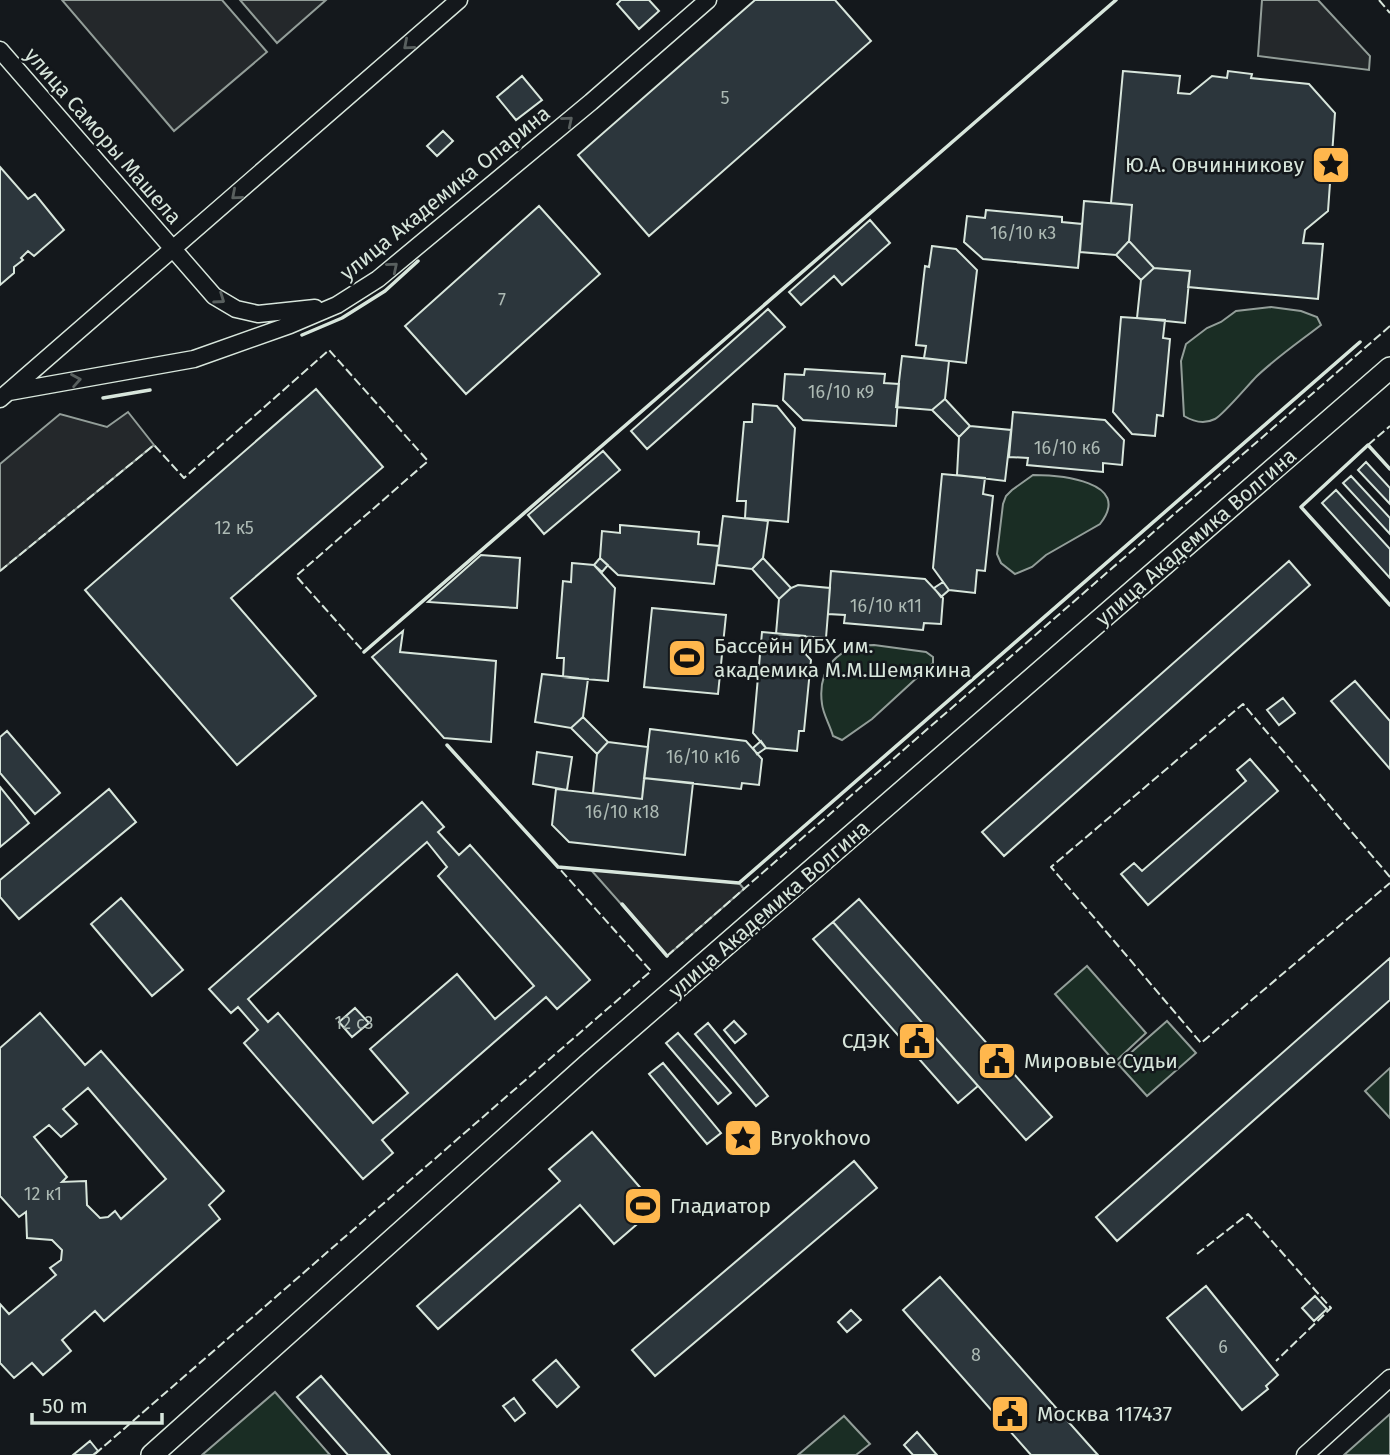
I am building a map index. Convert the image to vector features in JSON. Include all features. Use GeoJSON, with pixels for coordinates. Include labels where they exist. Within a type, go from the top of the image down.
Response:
{"type":"FeatureCollection","features":[{"type":"Feature","properties":{"kind":"street","name":"улица Академика Опарина"},"geometry":{"type":"LineString","coordinates":[[4,395],[459,0]]}},
{"type":"Feature","properties":{"kind":"street","name":"улица Академика Опарина"},"geometry":{"type":"LineString","coordinates":[[4,395],[194,359],[290,325],[337,305],[378,279],[591,102],[708,0]]}},
{"type":"Feature","properties":{"kind":"street","name":"улица Саморы Машела"},"geometry":{"type":"LineString","coordinates":[[0,50],[214,296],[236,309],[258,314],[337,305]]}},
{"type":"Feature","properties":{"kind":"street","name":"улица Академика Волгина"},"geometry":{"type":"LineString","coordinates":[[152,1455],[592,1062],[1390,368]]}},
{"type":"Feature","properties":{"kind":"street"},"geometry":{"type":"LineString","coordinates":[[1305,1455],[1390,1378]]}},
{"type":"Feature","properties":{"kind":"green space"},"geometry":{"type":"Polygon","coordinates":[[[1271,307],[1301,311],[1317,317],[1321,325],[1257,376],[1215,419],[1200,422],[1184,416],[1181,361],[1186,344],[1236,311],[1271,307]]]}},
{"type":"Feature","properties":{"kind":"green space"},"geometry":{"type":"Polygon","coordinates":[[[1033,475],[1089,483],[1107,498],[1108,510],[1100,524],[1046,555],[1032,567],[1015,574],[1001,563],[997,554],[1003,504],[1012,490],[1033,475]]]}},
{"type":"Feature","properties":{"kind":"green space"},"geometry":{"type":"Polygon","coordinates":[[[874,645],[926,652],[933,657],[933,663],[872,719],[842,740],[833,736],[824,712],[821,691],[823,680],[833,661],[841,654],[850,649],[874,645]]]}},
{"type":"Feature","properties":{"kind":"green space"},"geometry":{"type":"Polygon","coordinates":[[[1087,966],[1146,1033],[1115,1062],[1055,994],[1087,966]]]}},
{"type":"Feature","properties":{"kind":"green space"},"geometry":{"type":"Polygon","coordinates":[[[1167,1021],[1196,1053],[1147,1096],[1118,1064],[1167,1021]]]}},
{"type":"Feature","properties":{"kind":"green space"},"geometry":{"type":"Polygon","coordinates":[[[1390,1068],[1390,1118],[1365,1091],[1390,1068]]]}},
{"type":"Feature","properties":{"kind":"green space"},"geometry":{"type":"Polygon","coordinates":[[[275,1392],[330,1455],[202,1455],[275,1392]]]}},
{"type":"Feature","properties":{"kind":"green space"},"geometry":{"type":"Polygon","coordinates":[[[1390,1414],[1390,1455],[1344,1455],[1390,1414]]]}},
{"type":"Feature","properties":{"kind":"green space"},"geometry":{"type":"Polygon","coordinates":[[[844,1416],[870,1444],[856,1455],[798,1455],[844,1416]]]}},
{"type":"Feature","properties":{"kind":"shaded area"},"geometry":{"type":"Polygon","coordinates":[[[62,0],[222,0],[267,52],[174,131],[62,0]]]}},
{"type":"Feature","properties":{"kind":"shaded area"},"geometry":{"type":"Polygon","coordinates":[[[240,0],[326,0],[277,43],[240,0]]]}},
{"type":"Feature","properties":{"kind":"shaded area"},"geometry":{"type":"Polygon","coordinates":[[[1262,0],[1318,0],[1370,56],[1369,70],[1258,56],[1262,0]]]}},
{"type":"Feature","properties":{"kind":"shaded area"},"geometry":{"type":"Polygon","coordinates":[[[128,412],[154,445],[0,571],[0,464],[60,414],[107,427],[128,412]]]}},
{"type":"Feature","properties":{"kind":"shaded area"},"geometry":{"type":"Polygon","coordinates":[[[591,870],[739,883],[744,889],[667,956],[591,870]]]}},
{"type":"Feature","properties":{"kind":"building"},"geometry":{"type":"Polygon","coordinates":[[[621,0],[649,0],[659,11],[639,29],[617,4],[621,0]]]}},
{"type":"Feature","properties":{"kind":"building"},"geometry":{"type":"Polygon","coordinates":[[[755,0],[835,0],[871,41],[649,236],[578,155],[755,0]]]}},
{"type":"Feature","properties":{"kind":"building"},"geometry":{"type":"Polygon","coordinates":[[[1123,71],[1180,76],[1178,93],[1190,94],[1212,76],[1227,78],[1228,71],[1252,74],[1251,78],[1309,84],[1335,113],[1328,211],[1305,230],[1303,243],[1323,244],[1318,299],[1188,287],[1190,271],[1154,268],[1129,241],[1132,205],[1111,203],[1123,71]]]}},
{"type":"Feature","properties":{"kind":"building"},"geometry":{"type":"Polygon","coordinates":[[[522,76],[542,100],[516,120],[497,97],[522,76]]]}},
{"type":"Feature","properties":{"kind":"building"},"geometry":{"type":"Polygon","coordinates":[[[443,131],[453,141],[437,156],[427,146],[443,131]]]}},
{"type":"Feature","properties":{"kind":"building"},"geometry":{"type":"Polygon","coordinates":[[[0,167],[28,199],[35,194],[64,230],[34,256],[28,251],[21,258],[23,260],[14,267],[14,273],[0,285],[0,167]]]}},
{"type":"Feature","properties":{"kind":"building"},"geometry":{"type":"Polygon","coordinates":[[[1084,201],[1132,205],[1129,241],[1116,255],[1080,252],[1084,201]]]}},
{"type":"Feature","properties":{"kind":"building"},"geometry":{"type":"Polygon","coordinates":[[[539,206],[600,274],[466,394],[405,326],[539,206]]]}},
{"type":"Feature","properties":{"kind":"building"},"geometry":{"type":"Polygon","coordinates":[[[986,210],[1062,217],[1062,222],[1082,224],[1078,268],[983,259],[964,242],[967,216],[985,218],[986,210]]]}},
{"type":"Feature","properties":{"kind":"building"},"geometry":{"type":"Polygon","coordinates":[[[870,220],[890,243],[842,285],[834,276],[801,305],[789,292],[870,220]]]}},
{"type":"Feature","properties":{"kind":"building"},"geometry":{"type":"Polygon","coordinates":[[[1129,241],[1154,268],[1141,280],[1116,255],[1129,241]]]}},
{"type":"Feature","properties":{"kind":"building"},"geometry":{"type":"Polygon","coordinates":[[[932,246],[956,249],[977,270],[966,363],[924,358],[926,346],[916,345],[925,266],[929,267],[932,246]]]}},
{"type":"Feature","properties":{"kind":"building"},"geometry":{"type":"Polygon","coordinates":[[[1154,268],[1190,271],[1185,323],[1137,318],[1141,280],[1154,268]]]}},
{"type":"Feature","properties":{"kind":"building"},"geometry":{"type":"Polygon","coordinates":[[[768,309],[785,327],[647,449],[631,431],[768,309]]]}},
{"type":"Feature","properties":{"kind":"building"},"geometry":{"type":"Polygon","coordinates":[[[1121,317],[1165,320],[1163,338],[1170,339],[1163,416],[1157,415],[1155,436],[1132,434],[1113,412],[1121,317]]]}},
{"type":"Feature","properties":{"kind":"building"},"geometry":{"type":"Polygon","coordinates":[[[902,356],[949,361],[945,399],[932,410],[896,407],[902,356]]]}},
{"type":"Feature","properties":{"kind":"building"},"geometry":{"type":"Polygon","coordinates":[[[805,369],[885,374],[884,383],[899,384],[896,426],[803,420],[783,400],[785,374],[804,375],[805,369]]]}},
{"type":"Feature","properties":{"kind":"building"},"geometry":{"type":"Polygon","coordinates":[[[316,389],[383,467],[231,598],[316,696],[237,765],[85,590],[316,389]]]}},
{"type":"Feature","properties":{"kind":"building"},"geometry":{"type":"Polygon","coordinates":[[[945,399],[970,426],[959,437],[932,410],[945,399]]]}},
{"type":"Feature","properties":{"kind":"building"},"geometry":{"type":"Polygon","coordinates":[[[753,404],[777,406],[795,428],[788,522],[745,518],[746,501],[737,501],[744,422],[752,422],[753,404]]]}},
{"type":"Feature","properties":{"kind":"building"},"geometry":{"type":"Polygon","coordinates":[[[1013,412],[1105,420],[1124,440],[1122,465],[1103,463],[1103,472],[1027,465],[1028,458],[1009,457],[1013,412]]]}},
{"type":"Feature","properties":{"kind":"building"},"geometry":{"type":"Polygon","coordinates":[[[970,426],[1011,430],[1005,481],[957,475],[959,437],[970,426]]]}},
{"type":"Feature","properties":{"kind":"building"},"geometry":{"type":"Polygon","coordinates":[[[603,451],[620,470],[544,534],[528,515],[603,451]]]}},
{"type":"Feature","properties":{"kind":"building"},"geometry":{"type":"Polygon","coordinates":[[[1366,462],[1390,488],[1390,504],[1358,470],[1366,462]]]}},
{"type":"Feature","properties":{"kind":"building"},"geometry":{"type":"Polygon","coordinates":[[[942,474],[985,478],[983,494],[993,496],[985,571],[977,570],[975,593],[949,590],[933,568],[942,474]]]}},
{"type":"Feature","properties":{"kind":"building"},"geometry":{"type":"Polygon","coordinates":[[[1351,476],[1390,518],[1390,534],[1343,483],[1351,476]]]}},
{"type":"Feature","properties":{"kind":"building"},"geometry":{"type":"Polygon","coordinates":[[[1336,490],[1390,549],[1390,578],[1322,503],[1336,490]]]}},
{"type":"Feature","properties":{"kind":"building"},"geometry":{"type":"Polygon","coordinates":[[[723,516],[768,521],[763,558],[752,569],[717,565],[723,516]]]}},
{"type":"Feature","properties":{"kind":"building"},"geometry":{"type":"Polygon","coordinates":[[[620,525],[699,532],[698,544],[719,546],[714,584],[618,575],[600,558],[602,531],[620,533],[620,525]]]}},
{"type":"Feature","properties":{"kind":"building"},"geometry":{"type":"Polygon","coordinates":[[[481,555],[520,558],[517,608],[428,602],[481,555]]]}},
{"type":"Feature","properties":{"kind":"building"},"geometry":{"type":"Polygon","coordinates":[[[600,558],[608,565],[602,572],[594,565],[600,558]]]}},
{"type":"Feature","properties":{"kind":"building"},"geometry":{"type":"Polygon","coordinates":[[[763,558],[791,588],[779,599],[752,569],[763,558]]]}},
{"type":"Feature","properties":{"kind":"building"},"geometry":{"type":"Polygon","coordinates":[[[1289,561],[1310,585],[1004,856],[982,832],[1289,561]]]}},
{"type":"Feature","properties":{"kind":"building"},"geometry":{"type":"Polygon","coordinates":[[[572,563],[594,565],[615,588],[608,681],[563,677],[564,658],[557,658],[563,581],[571,582],[572,563]]]}},
{"type":"Feature","properties":{"kind":"building"},"geometry":{"type":"Polygon","coordinates":[[[831,571],[925,579],[943,598],[941,624],[924,623],[923,630],[844,623],[845,615],[828,614],[831,571]]]}},
{"type":"Feature","properties":{"kind":"building"},"geometry":{"type":"Polygon","coordinates":[[[943,582],[949,590],[941,597],[934,588],[943,582]]]}},
{"type":"Feature","properties":{"kind":"building"},"geometry":{"type":"Polygon","coordinates":[[[798,585],[830,588],[826,638],[776,634],[779,599],[798,585]]]}},
{"type":"Feature","properties":{"kind":"building"},"geometry":{"type":"Polygon","coordinates":[[[652,608],[726,615],[718,694],[644,687],[652,608]]]}},
{"type":"Feature","properties":{"kind":"building"},"geometry":{"type":"Polygon","coordinates":[[[403,631],[400,652],[496,661],[491,742],[444,738],[372,657],[403,631]]]}},
{"type":"Feature","properties":{"kind":"building"},"geometry":{"type":"Polygon","coordinates":[[[762,632],[805,636],[802,650],[811,660],[804,731],[799,731],[797,751],[766,748],[753,733],[762,632]]]}},
{"type":"Feature","properties":{"kind":"building"},"geometry":{"type":"Polygon","coordinates":[[[542,674],[588,679],[583,717],[571,728],[535,722],[542,674]]]}},
{"type":"Feature","properties":{"kind":"building"},"geometry":{"type":"Polygon","coordinates":[[[1355,681],[1390,721],[1390,769],[1331,701],[1355,681]]]}},
{"type":"Feature","properties":{"kind":"building"},"geometry":{"type":"Polygon","coordinates":[[[1283,698],[1295,713],[1279,725],[1267,710],[1283,698]]]}},
{"type":"Feature","properties":{"kind":"building"},"geometry":{"type":"Polygon","coordinates":[[[583,717],[608,742],[597,754],[571,728],[583,717]]]}},
{"type":"Feature","properties":{"kind":"building"},"geometry":{"type":"Polygon","coordinates":[[[650,729],[746,741],[762,759],[759,785],[742,783],[741,789],[644,778],[650,729]]]}},
{"type":"Feature","properties":{"kind":"building"},"geometry":{"type":"Polygon","coordinates":[[[7,731],[60,793],[35,814],[0,773],[0,737],[7,731]]]}},
{"type":"Feature","properties":{"kind":"building"},"geometry":{"type":"Polygon","coordinates":[[[761,741],[766,748],[757,754],[753,748],[761,741]]]}},
{"type":"Feature","properties":{"kind":"building"},"geometry":{"type":"Polygon","coordinates":[[[608,742],[648,747],[642,799],[593,793],[597,754],[608,742]]]}},
{"type":"Feature","properties":{"kind":"building"},"geometry":{"type":"Polygon","coordinates":[[[537,752],[572,757],[567,790],[533,784],[537,752]]]}},
{"type":"Feature","properties":{"kind":"building"},"geometry":{"type":"Polygon","coordinates":[[[1250,759],[1278,791],[1148,905],[1121,874],[1134,863],[1142,871],[1246,781],[1237,770],[1250,759]]]}},
{"type":"Feature","properties":{"kind":"building"},"geometry":{"type":"Polygon","coordinates":[[[644,778],[693,783],[685,855],[569,842],[552,825],[556,789],[642,799],[644,778]]]}},
{"type":"Feature","properties":{"kind":"building"},"geometry":{"type":"Polygon","coordinates":[[[0,787],[29,823],[0,847],[0,787]]]}},
{"type":"Feature","properties":{"kind":"building"},"geometry":{"type":"Polygon","coordinates":[[[109,789],[136,822],[19,919],[0,897],[0,880],[109,789]]]}},
{"type":"Feature","properties":{"kind":"building"},"geometry":{"type":"Polygon","coordinates":[[[422,802],[444,827],[438,832],[459,855],[470,845],[590,980],[557,1009],[546,997],[382,1140],[393,1153],[363,1179],[244,1043],[258,1030],[238,1007],[231,1013],[209,989],[422,802]],[[427,842],[248,999],[268,1022],[278,1013],[373,1123],[408,1093],[370,1049],[457,974],[495,1019],[534,986],[438,876],[447,867],[427,842]]]}},
{"type":"Feature","properties":{"kind":"building"},"geometry":{"type":"Polygon","coordinates":[[[121,898],[183,970],[152,996],[91,924],[121,898]]]}},
{"type":"Feature","properties":{"kind":"building"},"geometry":{"type":"Polygon","coordinates":[[[859,899],[1052,1117],[1026,1140],[833,922],[859,899]]]}},
{"type":"Feature","properties":{"kind":"building"},"geometry":{"type":"Polygon","coordinates":[[[833,922],[978,1086],[958,1103],[813,939],[833,922]]]}},
{"type":"Feature","properties":{"kind":"building"},"geometry":{"type":"Polygon","coordinates":[[[1390,958],[1390,1000],[1117,1241],[1096,1217],[1390,958]]]}},
{"type":"Feature","properties":{"kind":"building"},"geometry":{"type":"Polygon","coordinates":[[[355,1008],[369,1023],[352,1037],[339,1022],[355,1008]]]}},
{"type":"Feature","properties":{"kind":"building"},"geometry":{"type":"Polygon","coordinates":[[[40,1013],[85,1065],[101,1051],[224,1191],[209,1205],[220,1219],[104,1321],[95,1311],[62,1340],[71,1351],[43,1375],[32,1363],[14,1378],[0,1363],[0,1304],[9,1314],[56,1275],[50,1268],[61,1260],[62,1250],[52,1240],[27,1238],[26,1212],[19,1217],[0,1196],[0,1048],[40,1013]],[[88,1088],[63,1109],[77,1124],[61,1137],[49,1125],[34,1137],[67,1177],[62,1182],[86,1181],[87,1205],[100,1218],[108,1217],[115,1211],[121,1219],[166,1179],[88,1088]]]}},
{"type":"Feature","properties":{"kind":"building"},"geometry":{"type":"Polygon","coordinates":[[[734,1021],[746,1034],[735,1043],[724,1030],[734,1021]]]}},
{"type":"Feature","properties":{"kind":"building"},"geometry":{"type":"Polygon","coordinates":[[[708,1023],[768,1096],[756,1106],[695,1034],[708,1023]]]}},
{"type":"Feature","properties":{"kind":"building"},"geometry":{"type":"Polygon","coordinates":[[[678,1033],[731,1093],[718,1104],[666,1043],[678,1033]]]}},
{"type":"Feature","properties":{"kind":"building"},"geometry":{"type":"Polygon","coordinates":[[[663,1063],[721,1133],[707,1144],[649,1074],[663,1063]]]}},
{"type":"Feature","properties":{"kind":"building"},"geometry":{"type":"Polygon","coordinates":[[[592,1132],[657,1207],[614,1244],[580,1205],[438,1329],[417,1306],[560,1181],[549,1169],[592,1132]]]}},
{"type":"Feature","properties":{"kind":"building"},"geometry":{"type":"Polygon","coordinates":[[[854,1161],[877,1188],[655,1376],[632,1350],[854,1161]]]}},
{"type":"Feature","properties":{"kind":"building"},"geometry":{"type":"Polygon","coordinates":[[[940,1277],[1098,1455],[1031,1455],[903,1310],[940,1277]]]}},
{"type":"Feature","properties":{"kind":"building"},"geometry":{"type":"Polygon","coordinates":[[[1206,1286],[1278,1375],[1266,1386],[1268,1389],[1242,1410],[1167,1318],[1206,1286]]]}},
{"type":"Feature","properties":{"kind":"building"},"geometry":{"type":"Polygon","coordinates":[[[1315,1296],[1327,1309],[1314,1321],[1302,1308],[1315,1296]]]}},
{"type":"Feature","properties":{"kind":"building"},"geometry":{"type":"Polygon","coordinates":[[[851,1310],[861,1320],[847,1332],[838,1322],[851,1310]]]}},
{"type":"Feature","properties":{"kind":"building"},"geometry":{"type":"Polygon","coordinates":[[[556,1360],[579,1387],[557,1407],[533,1380],[556,1360]]]}},
{"type":"Feature","properties":{"kind":"building"},"geometry":{"type":"Polygon","coordinates":[[[321,1376],[390,1455],[348,1455],[297,1397],[321,1376]]]}},
{"type":"Feature","properties":{"kind":"building"},"geometry":{"type":"Polygon","coordinates":[[[514,1398],[525,1413],[515,1421],[503,1406],[514,1398]]]}},
{"type":"Feature","properties":{"kind":"building"},"geometry":{"type":"Polygon","coordinates":[[[917,1432],[937,1455],[913,1455],[904,1445],[917,1432]]]}},
{"type":"Feature","properties":{"kind":"building"},"geometry":{"type":"Polygon","coordinates":[[[90,1441],[98,1451],[93,1455],[73,1455],[90,1441]]]}},
{"type":"Feature","properties":{"kind":"fence"},"geometry":{"type":"LineString","coordinates":[[1379,0],[1390,13]]}},
{"type":"Feature","properties":{"kind":"fence"},"geometry":{"type":"LineString","coordinates":[[667,956],[1390,326]]}},
{"type":"Feature","properties":{"kind":"fence"},"geometry":{"type":"LineString","coordinates":[[0,571],[154,445],[184,478],[329,350],[428,461],[296,576],[364,652]]}},
{"type":"Feature","properties":{"kind":"fence"},"geometry":{"type":"LineString","coordinates":[[1368,445],[1390,426]]}},
{"type":"Feature","properties":{"kind":"fence"},"geometry":{"type":"LineString","coordinates":[[1390,877],[1243,704],[1051,867],[1201,1043],[1390,883]]}},
{"type":"Feature","properties":{"kind":"fence"},"geometry":{"type":"LineString","coordinates":[[95,1454],[651,971],[558,867]]}},
{"type":"Feature","properties":{"kind":"fence"},"geometry":{"type":"LineString","coordinates":[[1197,1254],[1248,1214],[1331,1308],[1276,1361]]}},
{"type":"Feature","properties":{"kind":"wall"},"geometry":{"type":"LineString","coordinates":[[364,652],[1116,0]]}},
{"type":"Feature","properties":{"kind":"wall"},"geometry":{"type":"LineString","coordinates":[[302,335],[342,318],[385,291],[418,261]]}},
{"type":"Feature","properties":{"kind":"wall"},"geometry":{"type":"LineString","coordinates":[[447,745],[558,867],[739,883],[1360,342]]}},
{"type":"Feature","properties":{"kind":"wall"},"geometry":{"type":"LineString","coordinates":[[103,398],[150,390]]}},
{"type":"Feature","properties":{"kind":"wall"},"geometry":{"type":"LineString","coordinates":[[1390,469],[1368,445],[1301,507],[1390,605]]}},
{"type":"Feature","properties":{"kind":"wall"},"geometry":{"type":"LineString","coordinates":[[622,904],[667,956]]}},
{"type":"Feature","properties":{"kind":"place","name":"Ю.А. Овчинникову"},"geometry":{"type":"Point","coordinates":[1331,165]}},
{"type":"Feature","properties":{"kind":"place","name":"Бассейн ИБХ им. академика М.М.Шемякина"},"geometry":{"type":"Point","coordinates":[687,658]}},
{"type":"Feature","properties":{"kind":"place","name":"СДЭК"},"geometry":{"type":"Point","coordinates":[917,1041]}},
{"type":"Feature","properties":{"kind":"place","name":"Мировые Судьи"},"geometry":{"type":"Point","coordinates":[997,1061]}},
{"type":"Feature","properties":{"kind":"place","name":"Bryokhovo"},"geometry":{"type":"Point","coordinates":[743,1138]}},
{"type":"Feature","properties":{"kind":"place","name":"Гладиатор"},"geometry":{"type":"Point","coordinates":[643,1206]}},
{"type":"Feature","properties":{"kind":"place","name":"Москва 117437"},"geometry":{"type":"Point","coordinates":[1010,1414]}}]}
